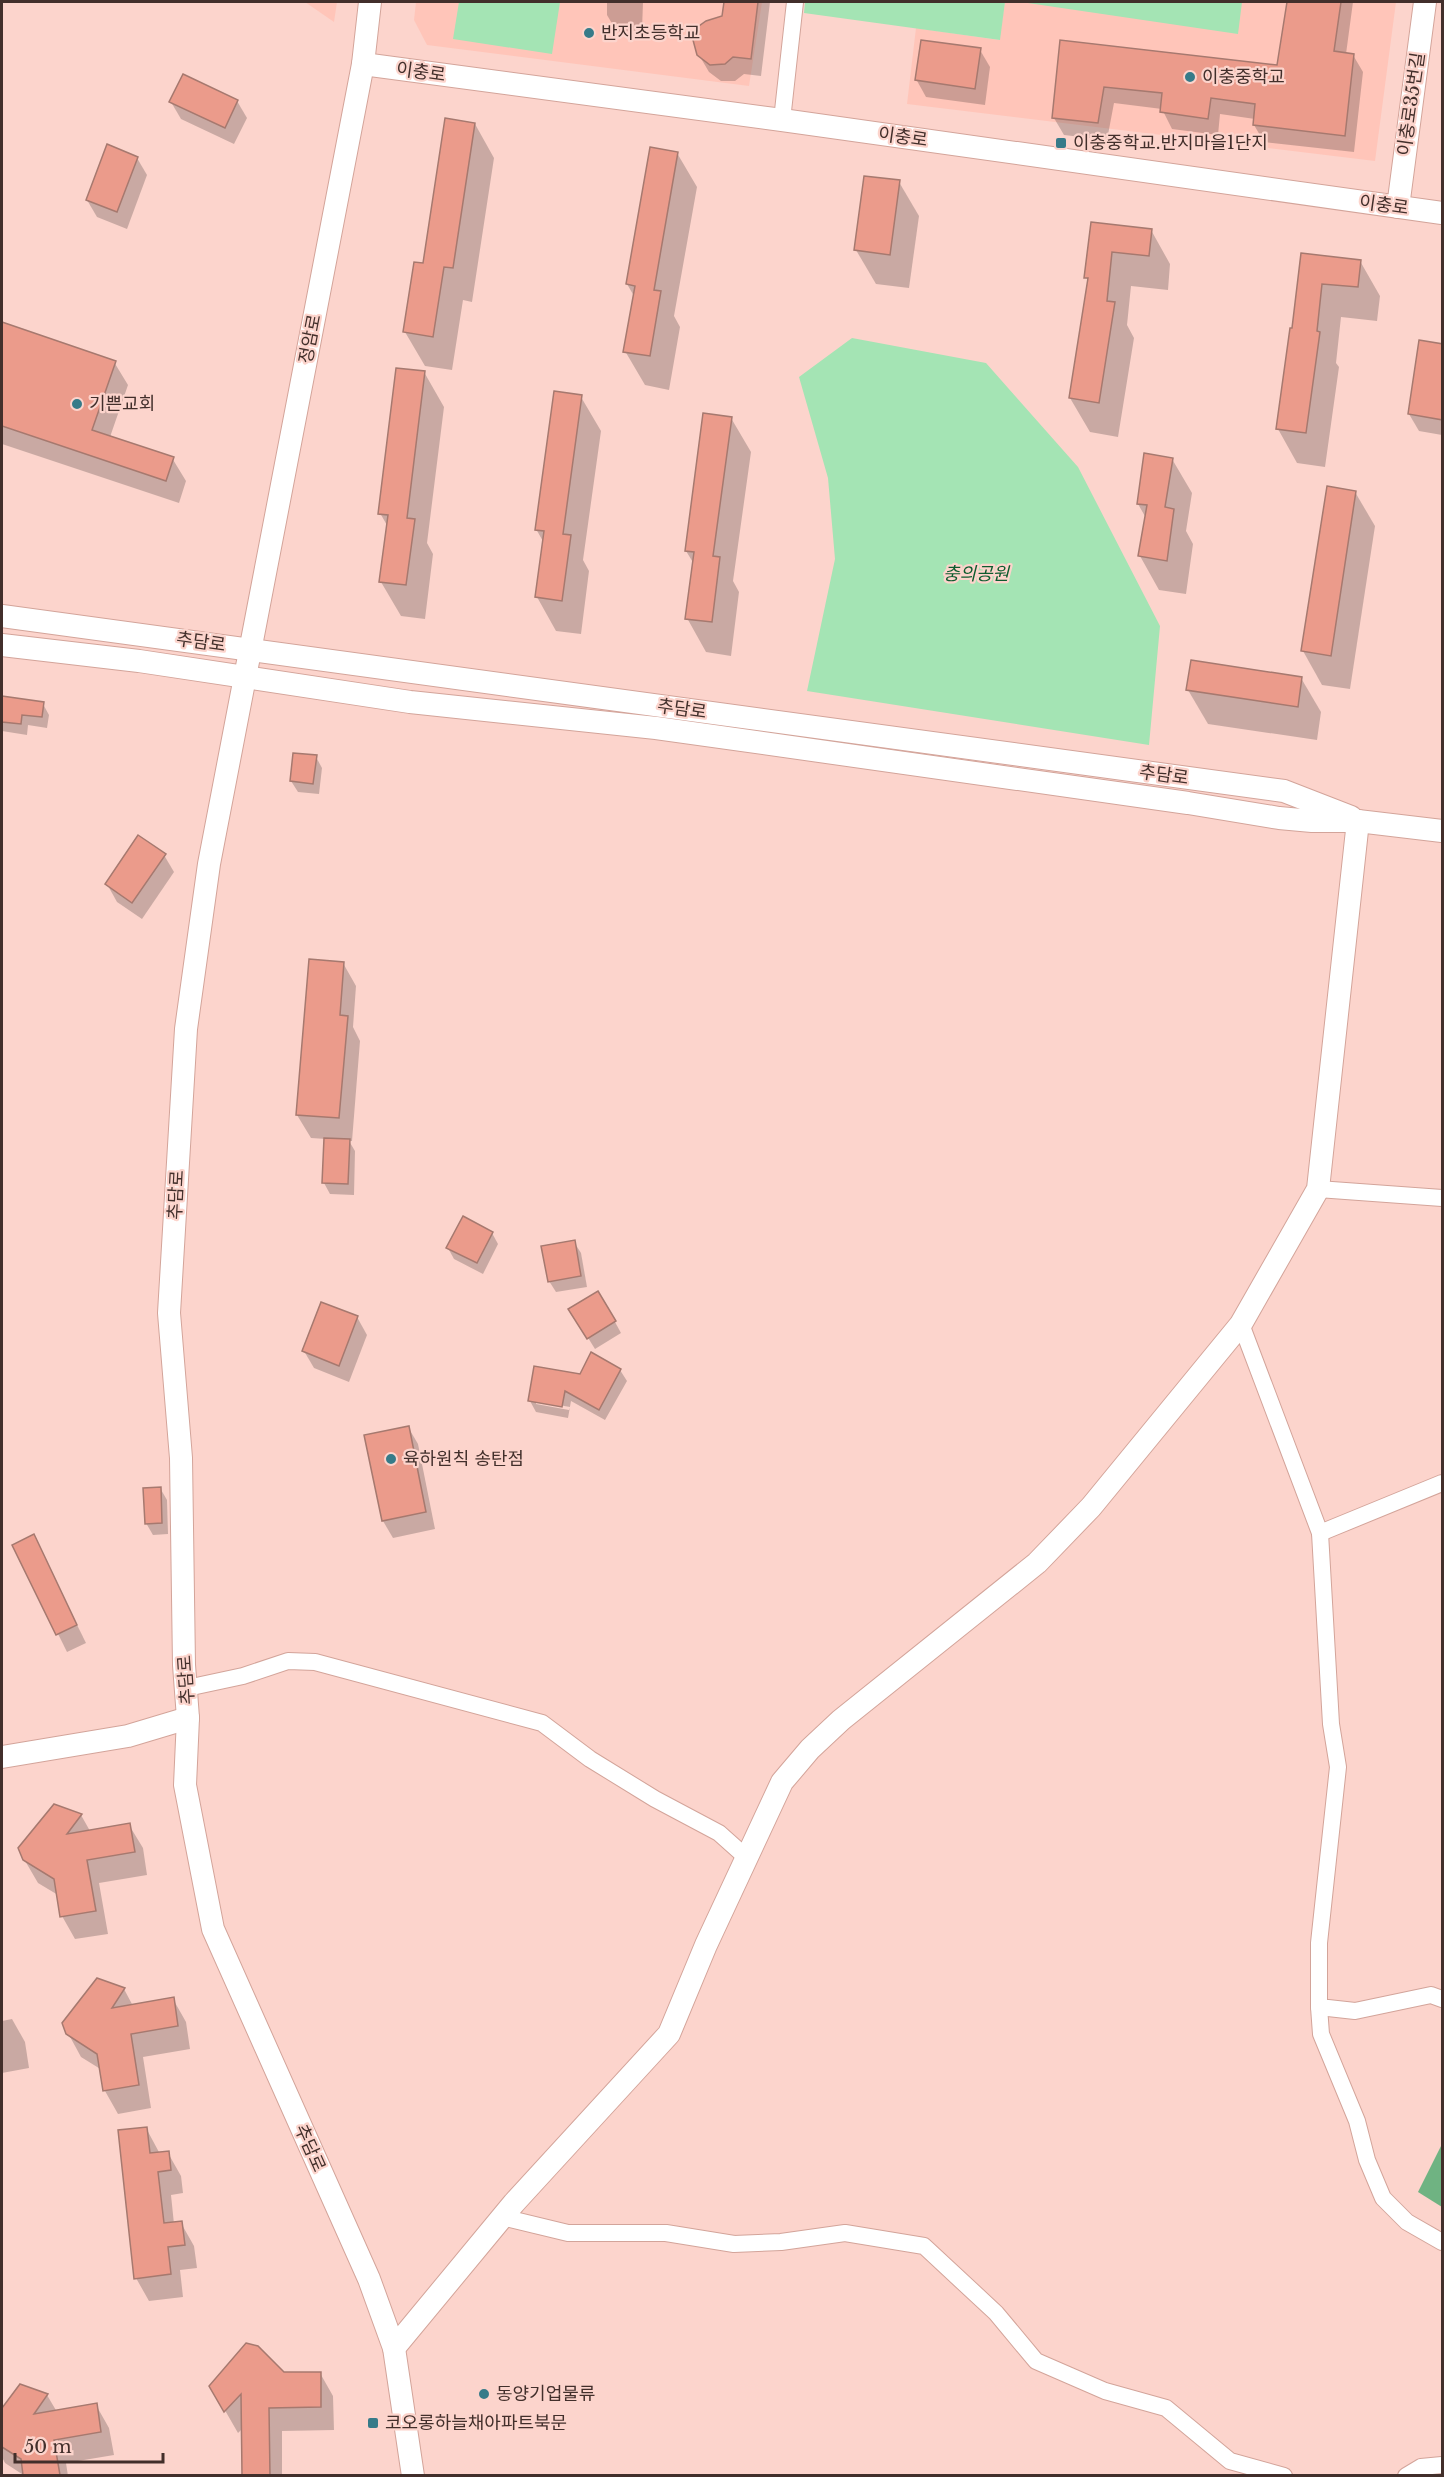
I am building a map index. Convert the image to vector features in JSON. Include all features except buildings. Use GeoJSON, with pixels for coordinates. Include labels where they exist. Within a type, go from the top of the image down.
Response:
{"type":"FeatureCollection","features":[{"type":"Feature","properties":{"kind":"street","name":"정암로"},"geometry":{"type":"LineString","coordinates":[[244,676],[363,64],[370,2]]}},
{"type":"Feature","properties":{"kind":"street"},"geometry":{"type":"LineString","coordinates":[[782,120],[795,2]]}},
{"type":"Feature","properties":{"kind":"street","name":"이충로35번길"},"geometry":{"type":"LineString","coordinates":[[1398,207],[1425,2]]}},
{"type":"Feature","properties":{"kind":"street","name":"이충로"},"geometry":{"type":"LineString","coordinates":[[363,64],[1443,213]]}},
{"type":"Feature","properties":{"kind":"street","name":"추담로"},"geometry":{"type":"LineString","coordinates":[[2,616],[1284,791],[1358,820]]}},
{"type":"Feature","properties":{"kind":"street","name":"추담로"},"geometry":{"type":"LineString","coordinates":[[2,645],[139,661],[410,702],[656,728],[1280,818],[1312,821],[1358,820],[1443,831]]}},
{"type":"Feature","properties":{"kind":"street","name":"추담로"},"geometry":{"type":"LineString","coordinates":[[244,676],[209,864],[186,1029],[169,1314],[181,1458],[184,1665],[188,1718],[185,1785],[213,1929],[369,2279],[394,2348],[412,2475]]}},
{"type":"Feature","properties":{"kind":"street"},"geometry":{"type":"LineString","coordinates":[[394,2348],[502,2217],[669,2034],[706,1945],[782,1782],[810,1749],[842,1720],[1037,1563],[1092,1507],[1241,1324],[1318,1189],[1358,820]]}},
{"type":"Feature","properties":{"kind":"street"},"geometry":{"type":"LineString","coordinates":[[1318,1189],[1443,1198]]}},
{"type":"Feature","properties":{"kind":"street"},"geometry":{"type":"LineString","coordinates":[[1241,1324],[1320,1533],[1331,1724],[1338,1767],[1319,1943],[1319,2007],[1322,2034],[1357,2121],[1367,2160],[1383,2198],[1407,2222],[1443,2242]]}},
{"type":"Feature","properties":{"kind":"street"},"geometry":{"type":"LineString","coordinates":[[1320,1533],[1443,1483]]}},
{"type":"Feature","properties":{"kind":"street"},"geometry":{"type":"LineString","coordinates":[[187,1688],[243,1676],[288,1661],[315,1662],[542,1723],[590,1759],[655,1799],[719,1833],[747,1858]]}},
{"type":"Feature","properties":{"kind":"street","name":"추담로"},"geometry":{"type":"LineString","coordinates":[[2,1757],[128,1736],[188,1718]]}},
{"type":"Feature","properties":{"kind":"street"},"geometry":{"type":"LineString","coordinates":[[1319,2007],[1355,2011],[1431,1995],[1443,2000]]}},
{"type":"Feature","properties":{"kind":"street"},"geometry":{"type":"LineString","coordinates":[[502,2217],[568,2233],[666,2233],[734,2244],[781,2242],[845,2233],[924,2246],[996,2313],[1036,2361],[1105,2391],[1166,2408],[1230,2461],[1284,2475]]}},
{"type":"Feature","properties":{"kind":"street"},"geometry":{"type":"LineString","coordinates":[[1406,2475],[1421,2467],[1443,2465]]}},
{"type":"Feature","properties":{"kind":"shaded area"},"geometry":{"type":"Polygon","coordinates":[[[305,2],[337,2],[334,22],[305,2]]]}},
{"type":"Feature","properties":{"kind":"shaded area","name":"반지초등학교"},"geometry":{"type":"Polygon","coordinates":[[[416,2],[762,2],[749,86],[427,45],[414,20],[416,2]]]}},
{"type":"Feature","properties":{"kind":"shaded area","name":"이충중학교"},"geometry":{"type":"Polygon","coordinates":[[[1005,2],[1396,2],[1375,161],[907,104],[916,28],[999,40],[1005,2]]]}},
{"type":"Feature","properties":{"kind":"green space"},"geometry":{"type":"Polygon","coordinates":[[[459,2],[560,2],[552,54],[453,39],[459,2]]]}},
{"type":"Feature","properties":{"kind":"green space"},"geometry":{"type":"Polygon","coordinates":[[[805,2],[1005,2],[1000,40],[804,13],[805,2]]]}},
{"type":"Feature","properties":{"kind":"green space"},"geometry":{"type":"Polygon","coordinates":[[[1021,2],[1242,2],[1238,34],[1021,2]]]}},
{"type":"Feature","properties":{"kind":"green space","name":"충의공원"},"geometry":{"type":"Polygon","coordinates":[[[852,338],[986,363],[1078,467],[1160,626],[1149,745],[807,691],[835,559],[828,478],[799,377],[852,338]]]}},
{"type":"Feature","properties":{"kind":"green space"},"geometry":{"type":"Polygon","coordinates":[[[1442,2144],[1442,2207],[1418,2192],[1442,2144]]]}},
{"type":"Feature","properties":{"kind":"place","name":"반지초등학교"},"geometry":{"type":"Point","coordinates":[589,33]}},
{"type":"Feature","properties":{"kind":"place","name":"이충중학교"},"geometry":{"type":"Point","coordinates":[1190,77]}},
{"type":"Feature","properties":{"kind":"place","name":"이충중학교.반지마을1단지"},"geometry":{"type":"Point","coordinates":[1061,143]}},
{"type":"Feature","properties":{"kind":"place","name":"기쁜교회"},"geometry":{"type":"Point","coordinates":[77,404]}},
{"type":"Feature","properties":{"kind":"place","name":"육하원칙 송탄점"},"geometry":{"type":"Point","coordinates":[391,1459]}},
{"type":"Feature","properties":{"kind":"place","name":"동양기업물류"},"geometry":{"type":"Point","coordinates":[484,2394]}},
{"type":"Feature","properties":{"kind":"place","name":"코오롱하늘채아파트북문"},"geometry":{"type":"Point","coordinates":[373,2423]}}]}
